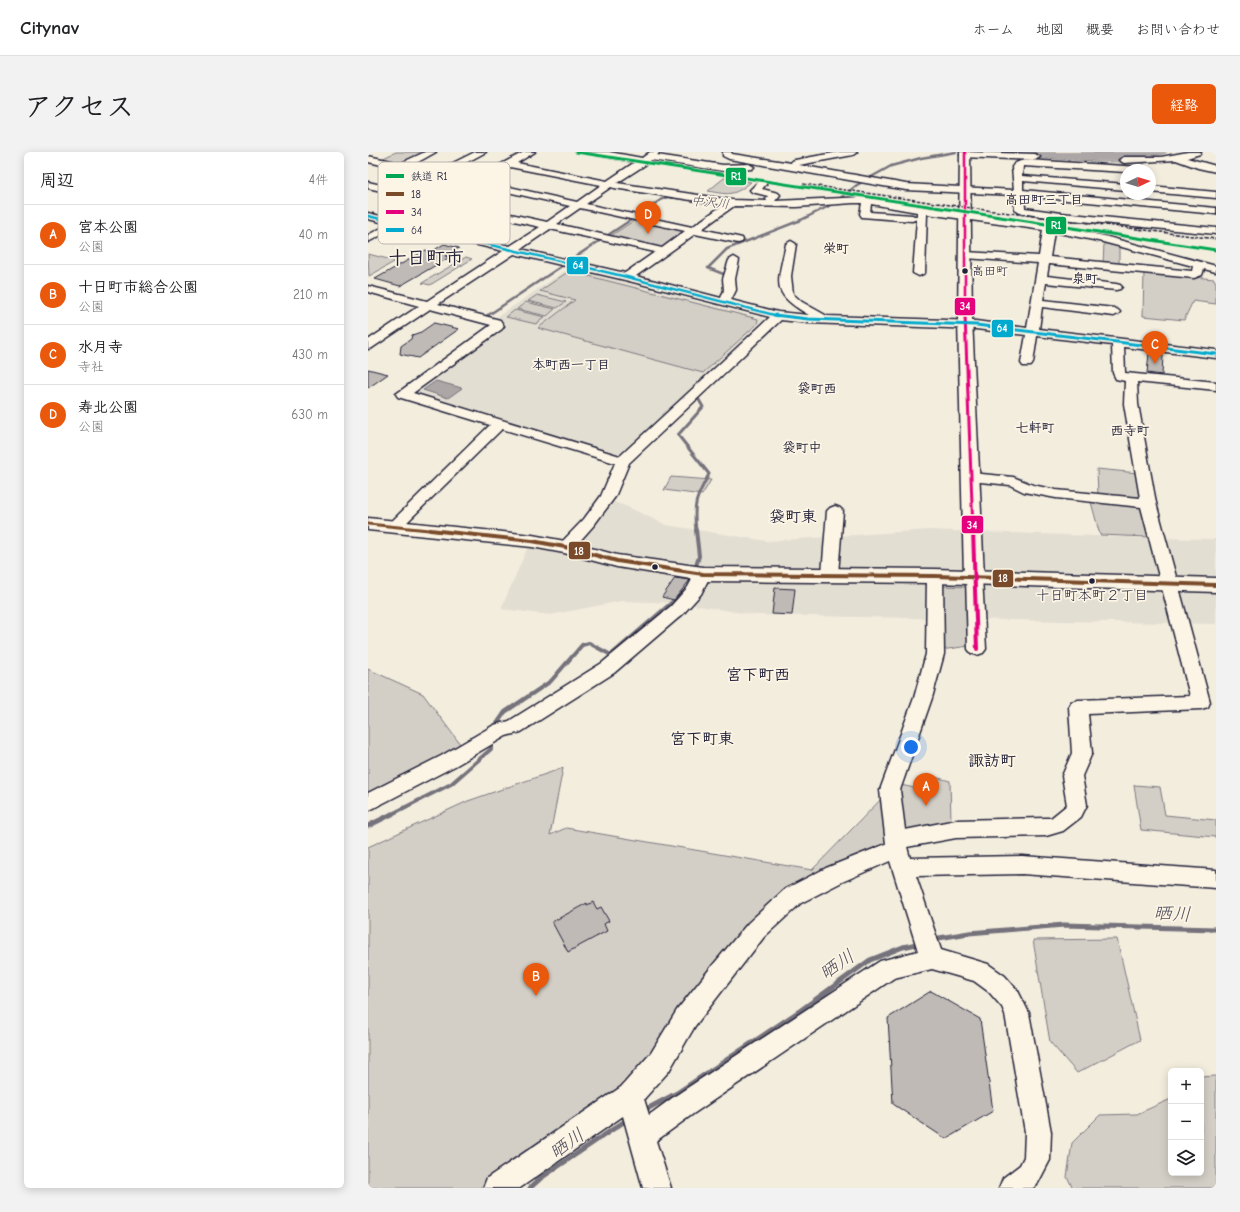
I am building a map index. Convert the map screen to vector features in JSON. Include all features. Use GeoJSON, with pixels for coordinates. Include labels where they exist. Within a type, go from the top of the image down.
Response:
{"type":"FeatureCollection","features":[{"type":"Feature","properties":{"kind":"main road"},"geometry":{"type":"LineString","coordinates":[[965,154],[965,324],[974,577]]}},
{"type":"Feature","properties":{"kind":"main road"},"geometry":{"type":"LineString","coordinates":[[368,524],[532,541],[566,547],[616,561],[704,574],[935,576],[1216,585]]}},
{"type":"Feature","properties":{"kind":"street"},"geometry":{"type":"LineString","coordinates":[[411,162],[432,152]]}},
{"type":"Feature","properties":{"kind":"street"},"geometry":{"type":"LineString","coordinates":[[462,162],[482,152]]}},
{"type":"Feature","properties":{"kind":"street"},"geometry":{"type":"LineString","coordinates":[[510,163],[531,152]]}},
{"type":"Feature","properties":{"kind":"street"},"geometry":{"type":"LineString","coordinates":[[594,152],[650,157],[723,168],[782,164],[853,152]]}},
{"type":"Feature","properties":{"kind":"street"},"geometry":{"type":"LineString","coordinates":[[727,152],[726,154],[729,156],[782,164],[906,187],[1019,192],[1216,211]]}},
{"type":"Feature","properties":{"kind":"street"},"geometry":{"type":"LineString","coordinates":[[1178,158],[1196,152]]}},
{"type":"Feature","properties":{"kind":"street"},"geometry":{"type":"LineString","coordinates":[[965,154],[1120,168]]}},
{"type":"Feature","properties":{"kind":"street"},"geometry":{"type":"LineString","coordinates":[[370,161],[385,155]]}},
{"type":"Feature","properties":{"kind":"street"},"geometry":{"type":"LineString","coordinates":[[368,345],[650,157]]}},
{"type":"Feature","properties":{"kind":"street"},"geometry":{"type":"LineString","coordinates":[[1022,159],[1095,160],[1148,157],[1178,158],[1201,166],[1216,169]]}},
{"type":"Feature","properties":{"kind":"street"},"geometry":{"type":"LineString","coordinates":[[1022,159],[1018,167],[1020,210],[1061,216],[1216,231]]}},
{"type":"Feature","properties":{"kind":"street"},"geometry":{"type":"LineString","coordinates":[[510,164],[609,184],[732,203],[796,204],[867,200],[922,214]]}},
{"type":"Feature","properties":{"kind":"street"},"geometry":{"type":"LineString","coordinates":[[1216,169],[1208,174],[1208,181],[1216,195]]}},
{"type":"Feature","properties":{"kind":"street"},"geometry":{"type":"LineString","coordinates":[[1018,178],[1120,186]]}},
{"type":"Feature","properties":{"kind":"street"},"geometry":{"type":"LineString","coordinates":[[762,183],[755,190],[779,193],[766,204]]}},
{"type":"Feature","properties":{"kind":"street"},"geometry":{"type":"LineString","coordinates":[[368,185],[378,187]]}},
{"type":"Feature","properties":{"kind":"street"},"geometry":{"type":"LineString","coordinates":[[1156,190],[1216,195]]}},
{"type":"Feature","properties":{"kind":"street"},"geometry":{"type":"LineString","coordinates":[[510,191],[738,240]]}},
{"type":"Feature","properties":{"kind":"street"},"geometry":{"type":"LineString","coordinates":[[867,200],[864,214],[866,215],[922,214],[965,216],[1049,228],[1104,240],[1216,269]]}},
{"type":"Feature","properties":{"kind":"street"},"geometry":{"type":"LineString","coordinates":[[1148,200],[1148,224]]}},
{"type":"Feature","properties":{"kind":"street"},"geometry":{"type":"LineString","coordinates":[[627,277],[732,203]]}},
{"type":"Feature","properties":{"kind":"street"},"geometry":{"type":"LineString","coordinates":[[919,273],[922,214]]}},
{"type":"Feature","properties":{"kind":"street"},"geometry":{"type":"LineString","coordinates":[[368,216],[378,218]]}},
{"type":"Feature","properties":{"kind":"street"},"geometry":{"type":"LineString","coordinates":[[510,217],[664,251]]}},
{"type":"Feature","properties":{"kind":"street"},"geometry":{"type":"LineString","coordinates":[[1026,363],[1033,332],[1049,228]]}},
{"type":"Feature","properties":{"kind":"street"},"geometry":{"type":"LineString","coordinates":[[368,239],[378,234]]}},
{"type":"Feature","properties":{"kind":"street"},"geometry":{"type":"LineString","coordinates":[[487,244],[627,277],[778,316],[824,320],[965,324],[1216,354]]}},
{"type":"Feature","properties":{"kind":"street"},"geometry":{"type":"LineString","coordinates":[[791,244],[785,279],[787,293],[792,299],[824,320]]}},
{"type":"Feature","properties":{"kind":"street"},"geometry":{"type":"LineString","coordinates":[[965,255],[1044,260],[1194,275],[1198,274],[1198,265]]}},
{"type":"Feature","properties":{"kind":"street"},"geometry":{"type":"LineString","coordinates":[[725,302],[730,290],[729,279],[734,260]]}},
{"type":"Feature","properties":{"kind":"street"},"geometry":{"type":"LineString","coordinates":[[1118,268],[1114,312],[1115,342],[1119,373],[1121,376],[1216,386]]}},
{"type":"Feature","properties":{"kind":"street"},"geometry":{"type":"LineString","coordinates":[[1041,279],[1116,287]]}},
{"type":"Feature","properties":{"kind":"street"},"geometry":{"type":"LineString","coordinates":[[368,289],[496,323],[498,326],[403,394],[623,461]]}},
{"type":"Feature","properties":{"kind":"street"},"geometry":{"type":"LineString","coordinates":[[1037,303],[1114,312]]}},
{"type":"Feature","properties":{"kind":"street"},"geometry":{"type":"LineString","coordinates":[[566,547],[589,522],[608,497],[623,461],[778,316]]}},
{"type":"Feature","properties":{"kind":"street"},"geometry":{"type":"LineString","coordinates":[[368,331],[382,335]]}},
{"type":"Feature","properties":{"kind":"street"},"geometry":{"type":"LineString","coordinates":[[497,1188],[630,1096],[660,1062],[686,1018],[720,974],[756,930],[793,896],[834,875],[899,852],[956,829],[1046,828],[1056,825],[1074,811],[1077,805],[1072,776],[1082,753],[1078,707],[1201,702],[1148,503],[1131,404],[1131,378]]}},
{"type":"Feature","properties":{"kind":"street"},"geometry":{"type":"LineString","coordinates":[[394,527],[500,423]]}},
{"type":"Feature","properties":{"kind":"street"},"geometry":{"type":"LineString","coordinates":[[971,477],[1012,481],[1029,490],[1056,494],[1148,503]]}},
{"type":"Feature","properties":{"kind":"street"},"geometry":{"type":"LineString","coordinates":[[830,574],[835,511]]}},
{"type":"Feature","properties":{"kind":"street"},"geometry":{"type":"LineString","coordinates":[[368,803],[448,761],[501,730],[514,727],[608,668],[676,610],[695,590],[704,574]]}},
{"type":"Feature","properties":{"kind":"street"},"geometry":{"type":"LineString","coordinates":[[930,953],[899,852],[890,790],[923,698],[935,654],[935,576]]}},
{"type":"Feature","properties":{"kind":"street"},"geometry":{"type":"LineString","coordinates":[[974,577],[978,649]]}},
{"type":"Feature","properties":{"kind":"street"},"geometry":{"type":"LineString","coordinates":[[899,852],[1022,865],[1216,879]]}},
{"type":"Feature","properties":{"kind":"street"},"geometry":{"type":"LineString","coordinates":[[642,1136],[684,1105],[888,969],[930,953],[980,972],[997,984],[1006,994],[1017,1013],[1038,1132],[1037,1160],[1029,1174],[1013,1188]]}},
{"type":"Feature","properties":{"kind":"street"},"geometry":{"type":"LineString","coordinates":[[630,1096],[657,1188]]}},
{"type":"Feature","properties":{"kind":"shaded area"},"geometry":{"type":"Polygon","coordinates":[[[396,152],[428,152],[407,162],[388,162],[379,160],[396,152]]]}},
{"type":"Feature","properties":{"kind":"shaded area"},"geometry":{"type":"Polygon","coordinates":[[[1024,157],[1097,161],[1142,161],[1144,164],[1120,164],[1120,167],[1026,162],[1022,160],[1024,157]]]}},
{"type":"Feature","properties":{"kind":"shaded area"},"geometry":{"type":"Polygon","coordinates":[[[724,178],[751,182],[740,190],[731,193],[726,194],[708,191],[724,178]]]}},
{"type":"Feature","properties":{"kind":"shaded area"},"geometry":{"type":"Polygon","coordinates":[[[635,220],[687,232],[662,249],[609,237],[635,220]]]}},
{"type":"Feature","properties":{"kind":"shaded area"},"geometry":{"type":"Polygon","coordinates":[[[1104,243],[1119,246],[1119,265],[1103,264],[1104,243]]]}},
{"type":"Feature","properties":{"kind":"shaded area"},"geometry":{"type":"Polygon","coordinates":[[[368,254],[396,261],[369,276],[368,254]]]}},
{"type":"Feature","properties":{"kind":"shaded area"},"geometry":{"type":"Polygon","coordinates":[[[466,257],[472,259],[430,285],[422,283],[466,257]]]}},
{"type":"Feature","properties":{"kind":"shaded area"},"geometry":{"type":"Polygon","coordinates":[[[569,268],[765,319],[619,456],[411,393],[507,323],[494,319],[569,268]]]}},
{"type":"Feature","properties":{"kind":"shaded area"},"geometry":{"type":"Polygon","coordinates":[[[569,271],[758,319],[757,324],[703,373],[538,328],[575,300],[540,291],[569,271]]]}},
{"type":"Feature","properties":{"kind":"shaded area"},"geometry":{"type":"Polygon","coordinates":[[[1144,272],[1214,279],[1216,283],[1216,304],[1193,301],[1184,320],[1143,316],[1144,272]]]}},
{"type":"Feature","properties":{"kind":"shaded area"},"geometry":{"type":"Polygon","coordinates":[[[537,295],[566,302],[557,308],[528,301],[537,295]]]}},
{"type":"Feature","properties":{"kind":"shaded area"},"geometry":{"type":"Polygon","coordinates":[[[526,302],[555,309],[547,316],[517,309],[526,302]]]}},
{"type":"Feature","properties":{"kind":"shaded area"},"geometry":{"type":"Polygon","coordinates":[[[515,310],[545,317],[536,324],[506,317],[515,310]]]}},
{"type":"Feature","properties":{"kind":"shaded area"},"geometry":{"type":"Polygon","coordinates":[[[436,381],[462,388],[448,398],[423,390],[436,381]]]}},
{"type":"Feature","properties":{"kind":"shaded area"},"geometry":{"type":"Polygon","coordinates":[[[1097,469],[1138,473],[1142,501],[1098,496],[1097,469]]]}},
{"type":"Feature","properties":{"kind":"shaded area"},"geometry":{"type":"Polygon","coordinates":[[[671,477],[711,480],[702,495],[664,490],[671,477]]]}},
{"type":"Feature","properties":{"kind":"shaded area"},"geometry":{"type":"Polygon","coordinates":[[[602,498],[628,507],[666,525],[767,541],[928,530],[1216,539],[1216,624],[755,615],[680,603],[622,601],[550,615],[501,609],[533,535],[563,540],[589,515],[602,498]]]}},
{"type":"Feature","properties":{"kind":"shaded area"},"geometry":{"type":"Polygon","coordinates":[[[1091,502],[1142,506],[1149,537],[1100,535],[1091,502]]]}},
{"type":"Feature","properties":{"kind":"shaded area"},"geometry":{"type":"Polygon","coordinates":[[[942,586],[968,587],[969,646],[941,650],[942,586]]]}},
{"type":"Feature","properties":{"kind":"shaded area"},"geometry":{"type":"Polygon","coordinates":[[[368,669],[423,694],[463,748],[368,797],[368,669]]]}},
{"type":"Feature","properties":{"kind":"shaded area"},"geometry":{"type":"Polygon","coordinates":[[[563,768],[550,835],[566,828],[812,870],[890,790],[896,841],[793,896],[660,1062],[489,1188],[368,1188],[368,847],[468,801],[563,768]]]}},
{"type":"Feature","properties":{"kind":"shaded area"},"geometry":{"type":"Polygon","coordinates":[[[927,775],[950,781],[951,822],[904,832],[901,785],[923,790],[927,775]]]}},
{"type":"Feature","properties":{"kind":"shaded area"},"geometry":{"type":"Polygon","coordinates":[[[1134,785],[1160,787],[1165,815],[1216,820],[1216,837],[1141,830],[1134,785]]]}},
{"type":"Feature","properties":{"kind":"shaded area"},"geometry":{"type":"Polygon","coordinates":[[[1117,939],[1140,1040],[1077,1073],[1050,1042],[1033,940],[1117,939]]]}},
{"type":"Feature","properties":{"kind":"shaded area"},"geometry":{"type":"Polygon","coordinates":[[[1216,1076],[1216,1188],[1073,1188],[1067,1177],[1072,1143],[1100,1115],[1137,1114],[1168,1100],[1168,1176],[1204,1176],[1204,1077],[1216,1076]]]}},
{"type":"Feature","properties":{"kind":"building"},"geometry":{"type":"Polygon","coordinates":[[[444,244],[459,248],[445,256],[450,257],[400,286],[375,279],[426,250],[431,252],[444,244]]]}},
{"type":"Feature","properties":{"kind":"building"},"geometry":{"type":"Polygon","coordinates":[[[434,323],[459,329],[418,358],[400,354],[401,346],[411,339],[412,335],[421,332],[434,323]]]}},
{"type":"Feature","properties":{"kind":"building"},"geometry":{"type":"Polygon","coordinates":[[[1149,353],[1163,355],[1162,375],[1147,373],[1149,353]]]}},
{"type":"Feature","properties":{"kind":"building"},"geometry":{"type":"Polygon","coordinates":[[[368,369],[388,374],[368,388],[368,369]]]}},
{"type":"Feature","properties":{"kind":"building"},"geometry":{"type":"Polygon","coordinates":[[[675,578],[690,580],[674,600],[662,597],[675,578]]]}},
{"type":"Feature","properties":{"kind":"building"},"geometry":{"type":"Polygon","coordinates":[[[775,588],[795,589],[792,615],[772,614],[775,588]]]}},
{"type":"Feature","properties":{"kind":"building"},"geometry":{"type":"Polygon","coordinates":[[[593,902],[597,909],[601,907],[609,921],[604,924],[607,931],[568,952],[552,922],[587,903],[587,905],[593,902]]]}},
{"type":"Feature","properties":{"kind":"building"},"geometry":{"type":"Polygon","coordinates":[[[931,991],[980,1019],[993,1111],[946,1139],[893,1104],[888,1018],[931,991]]]}},
{"type":"Feature","properties":{"kind":"waterway","name":"中沢川"},"geometry":{"type":"LineString","coordinates":[[803,206],[833,204],[857,185],[891,166],[921,158],[956,152]]}},
{"type":"Feature","properties":{"kind":"waterway","name":"中沢川"},"geometry":{"type":"LineString","coordinates":[[996,152],[1023,153]]}},
{"type":"Feature","properties":{"kind":"waterway","name":"中沢川"},"geometry":{"type":"LineString","coordinates":[[1023,153],[1075,156],[1126,156],[1161,152]]}},
{"type":"Feature","properties":{"kind":"waterway","name":"中沢川"},"geometry":{"type":"LineString","coordinates":[[488,315],[487,316],[662,199],[667,197],[687,199]]}},
{"type":"Feature","properties":{"kind":"waterway"},"geometry":{"type":"LineString","coordinates":[[726,275],[708,268],[727,249],[801,220],[829,206]]}},
{"type":"Feature","properties":{"kind":"waterway"},"geometry":{"type":"LineString","coordinates":[[692,397],[699,400],[703,407],[678,435],[709,474],[696,501],[696,531]]}},
{"type":"Feature","properties":{"kind":"waterway"},"geometry":{"type":"LineString","coordinates":[[690,586],[699,556],[696,530]]}},
{"type":"Feature","properties":{"kind":"waterway"},"geometry":{"type":"LineString","coordinates":[[494,728],[505,712],[551,681],[582,645],[589,643],[611,655],[684,592]]}},
{"type":"Feature","properties":{"kind":"waterway"},"geometry":{"type":"LineString","coordinates":[[390,815],[451,784],[491,749],[491,740]]}},
{"type":"Feature","properties":{"kind":"waterway"},"geometry":{"type":"LineString","coordinates":[[368,826],[390,815]]}},
{"type":"Feature","properties":{"kind":"waterway","name":"晒川"},"geometry":{"type":"LineString","coordinates":[[933,939],[969,933],[1064,925],[1216,929]]}},
{"type":"Feature","properties":{"kind":"waterway","name":"晒川"},"geometry":{"type":"LineString","coordinates":[[643,1111],[677,1093],[801,1010],[870,960],[903,947],[921,943]]}},
{"type":"Feature","properties":{"kind":"waterway","name":"晒川"},"geometry":{"type":"LineString","coordinates":[[530,1188],[541,1178],[628,1119]]}},
{"type":"Feature","properties":{"kind":"railway"},"geometry":{"type":"LineString","coordinates":[[803,184],[978,209],[1216,239]]}},
{"type":"Feature","properties":{"kind":"rail line","name":"R1"},"geometry":{"type":"LineString","coordinates":[[576,152],[1216,250]]}},
{"type":"Feature","properties":{"kind":"transit line","name":"34"},"geometry":{"type":"LineString","coordinates":[[965,152],[965,319],[977,649]]}},
{"type":"Feature","properties":{"kind":"transit line","name":"64"},"geometry":{"type":"LineString","coordinates":[[368,216],[378,218]]}},
{"type":"Feature","properties":{"kind":"transit line","name":"64"},"geometry":{"type":"LineString","coordinates":[[487,244],[627,277],[778,316],[808,319],[976,325],[1216,354]]}},
{"type":"Feature","properties":{"kind":"transit line","name":"18"},"geometry":{"type":"LineString","coordinates":[[368,524],[532,541],[565,547],[617,561],[703,574],[935,576],[1216,585]]}},
{"type":"Feature","properties":{"kind":"place","name":"寿北公園"},"geometry":{"type":"Point","coordinates":[648,234]}},
{"type":"Feature","properties":{"kind":"place","name":"高田町"},"geometry":{"type":"Point","coordinates":[965,271]}},
{"type":"Feature","properties":{"kind":"place","name":"水月寺"},"geometry":{"type":"Point","coordinates":[1155,364]}},
{"type":"Feature","properties":{"kind":"place","name":"十日町本町２丁目"},"geometry":{"type":"Point","coordinates":[1092,581]}},
{"type":"Feature","properties":{"kind":"place","name":"宮本公園"},"geometry":{"type":"Point","coordinates":[926,806]}},
{"type":"Feature","properties":{"kind":"place","name":"十日町市総合公園"},"geometry":{"type":"Point","coordinates":[536,996]}},
{"type":"Feature","properties":{"kind":"district","name":"高田町三丁目"},"geometry":{"type":"Point","coordinates":[1044,199]}},
{"type":"Feature","properties":{"kind":"district","name":"栄町"},"geometry":{"type":"Point","coordinates":[836,248]}},
{"type":"Feature","properties":{"kind":"district","name":"十日町市"},"geometry":{"type":"Point","coordinates":[426,258]}},
{"type":"Feature","properties":{"kind":"district","name":"泉町"},"geometry":{"type":"Point","coordinates":[1085,278]}},
{"type":"Feature","properties":{"kind":"district","name":"本町西一丁目"},"geometry":{"type":"Point","coordinates":[571,364]}},
{"type":"Feature","properties":{"kind":"district","name":"袋町西"},"geometry":{"type":"Point","coordinates":[817,388]}},
{"type":"Feature","properties":{"kind":"district","name":"七軒町"},"geometry":{"type":"Point","coordinates":[1035,427]}},
{"type":"Feature","properties":{"kind":"district","name":"西寺町"},"geometry":{"type":"Point","coordinates":[1130,430]}},
{"type":"Feature","properties":{"kind":"district","name":"袋町中"},"geometry":{"type":"Point","coordinates":[802,447]}},
{"type":"Feature","properties":{"kind":"district","name":"袋町東"},"geometry":{"type":"Point","coordinates":[793,517]}},
{"type":"Feature","properties":{"kind":"district","name":"宮下町西"},"geometry":{"type":"Point","coordinates":[758,675]}},
{"type":"Feature","properties":{"kind":"district","name":"宮下町東"},"geometry":{"type":"Point","coordinates":[702,739]}},
{"type":"Feature","properties":{"kind":"district","name":"諏訪町"},"geometry":{"type":"Point","coordinates":[992,761]}}]}
